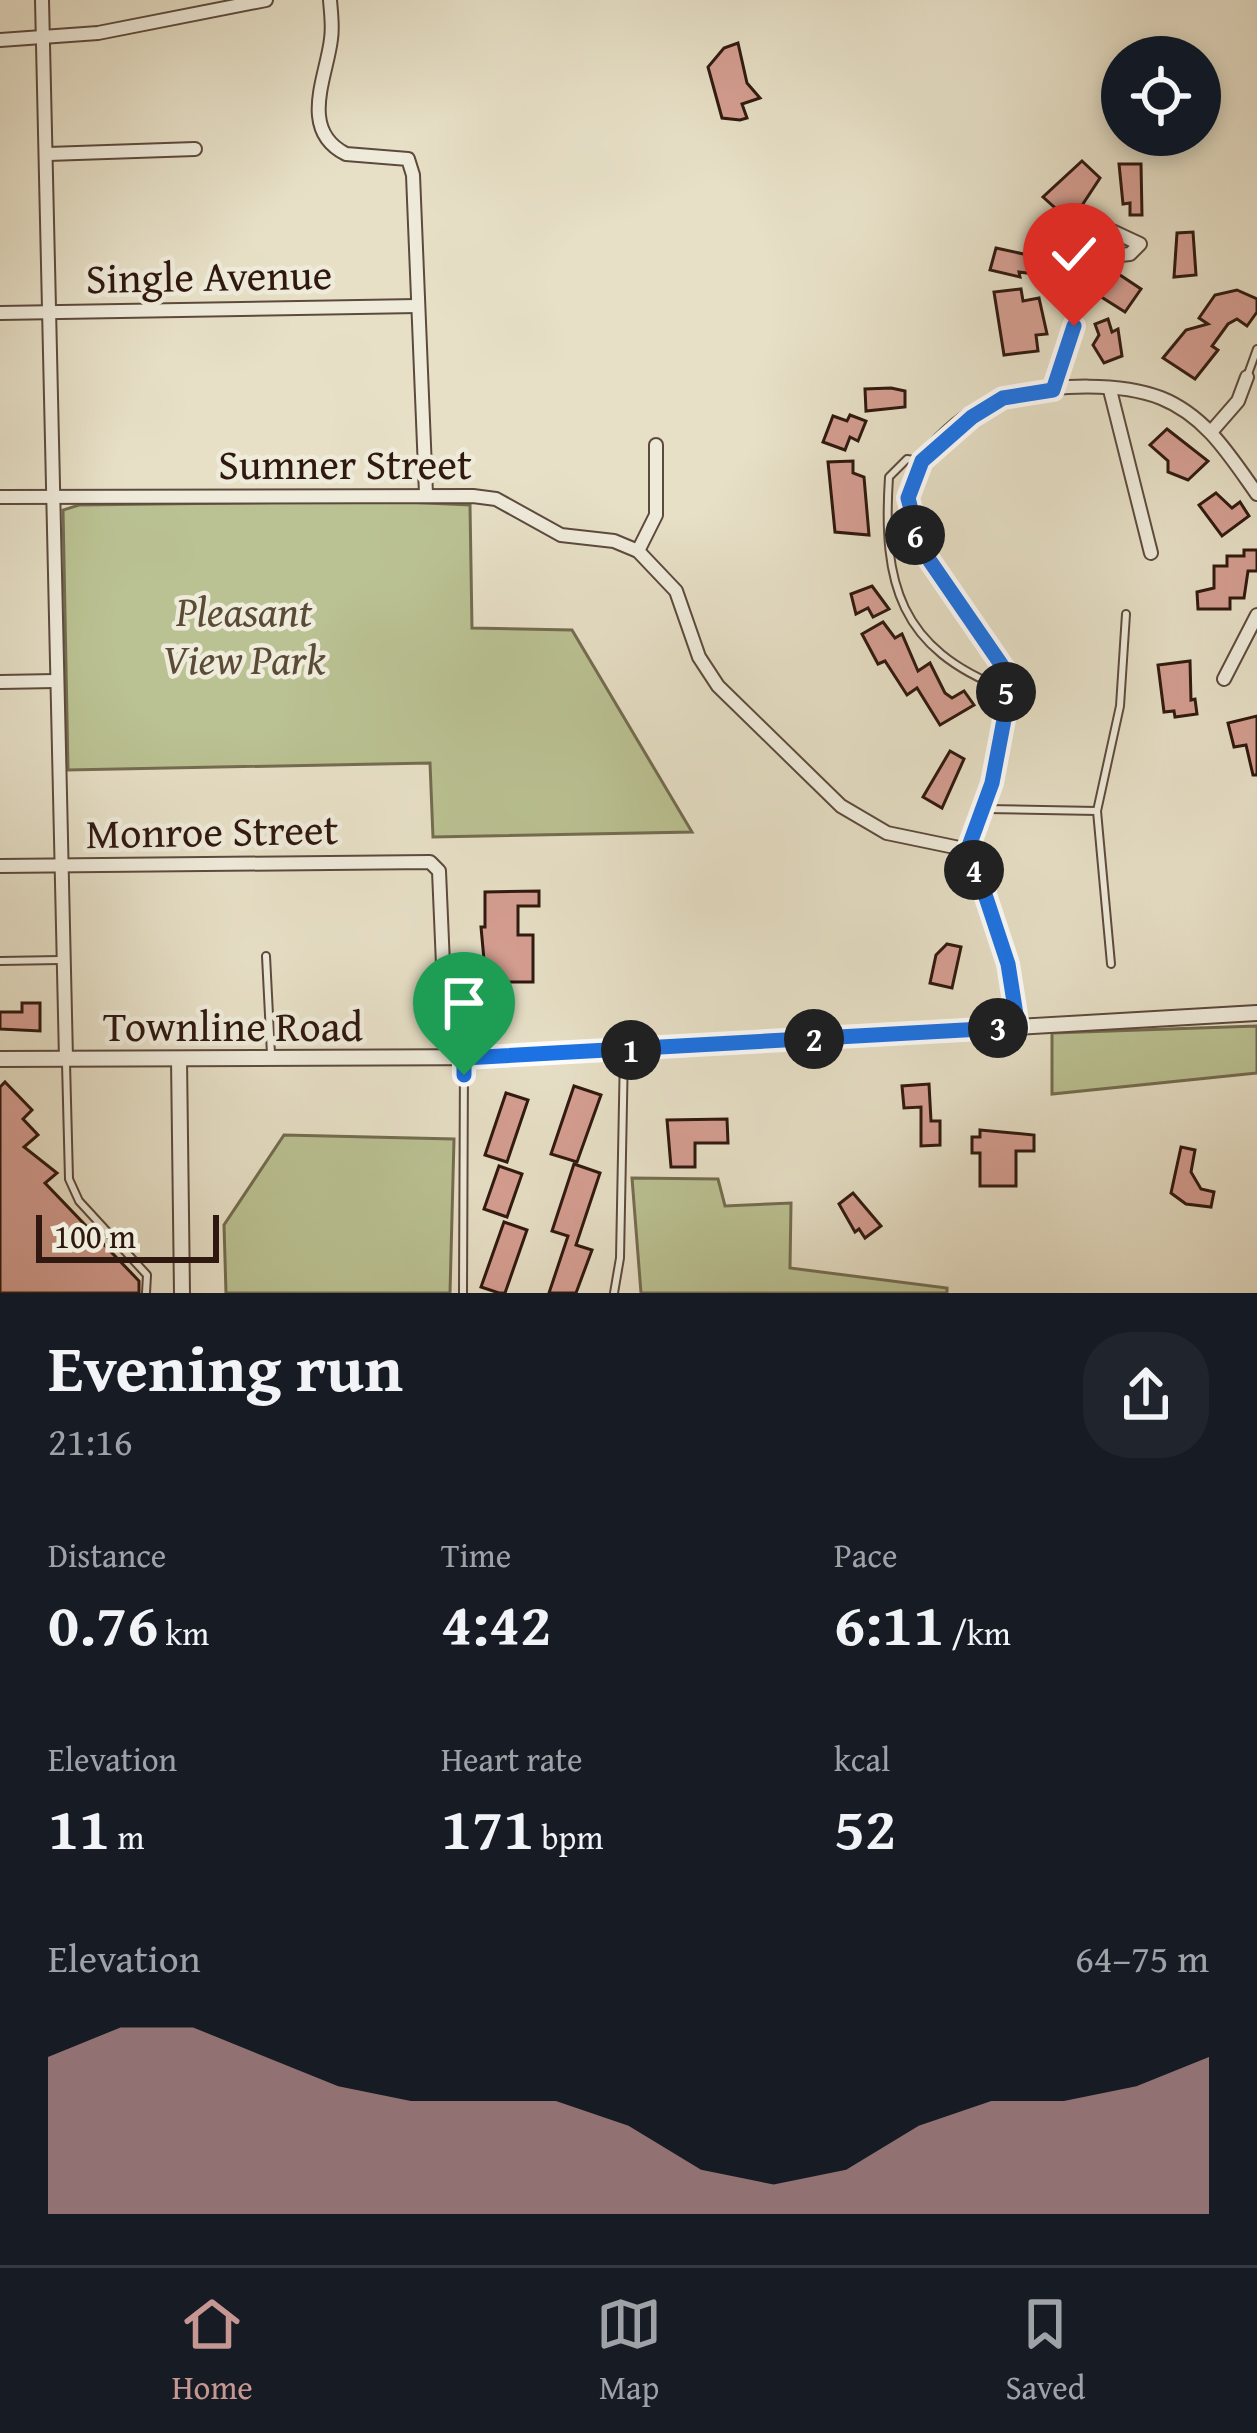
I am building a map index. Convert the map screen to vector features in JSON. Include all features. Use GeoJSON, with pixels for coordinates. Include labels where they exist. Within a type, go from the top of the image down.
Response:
{"type":"FeatureCollection","features":[{"type":"Feature","properties":{"kind":"street"},"geometry":{"type":"LineString","coordinates":[[42,0],[66,1059]]}},
{"type":"Feature","properties":{"kind":"street"},"geometry":{"type":"LineString","coordinates":[[0,40],[151,24],[266,0]]}},
{"type":"Feature","properties":{"kind":"street"},"geometry":{"type":"LineString","coordinates":[[329,0],[331,44],[318,88],[325,131],[346,154],[408,158],[426,494]]}},
{"type":"Feature","properties":{"kind":"street"},"geometry":{"type":"LineString","coordinates":[[48,154],[195,149]]}},
{"type":"Feature","properties":{"kind":"street"},"geometry":{"type":"LineString","coordinates":[[1053,390],[1071,344],[1083,259]]}},
{"type":"Feature","properties":{"kind":"street","name":"Single Avenue"},"geometry":{"type":"LineString","coordinates":[[0,313],[418,305]]}},
{"type":"Feature","properties":{"kind":"street"},"geometry":{"type":"LineString","coordinates":[[1211,431],[1233,409],[1247,377]]}},
{"type":"Feature","properties":{"kind":"street"},"geometry":{"type":"LineString","coordinates":[[1110,390],[1151,553]]}},
{"type":"Feature","properties":{"kind":"street"},"geometry":{"type":"LineString","coordinates":[[1018,1027],[1004,950],[970,850],[992,783],[1006,690],[998,656],[916,538],[908,498],[922,461],[986,406],[1014,394],[1110,390],[1163,399],[1211,431],[1257,494]]}},
{"type":"Feature","properties":{"kind":"street"},"geometry":{"type":"LineString","coordinates":[[656,446],[656,514],[638,550],[676,591],[699,657],[718,686],[849,813],[898,837],[970,850]]}},
{"type":"Feature","properties":{"kind":"street","name":"Sumner Street"},"geometry":{"type":"LineString","coordinates":[[0,497],[426,494],[496,499],[561,535],[614,541],[638,550]]}},
{"type":"Feature","properties":{"kind":"street"},"geometry":{"type":"LineString","coordinates":[[1224,679],[1257,615]]}},
{"type":"Feature","properties":{"kind":"street"},"geometry":{"type":"LineString","coordinates":[[0,682],[56,681]]}},
{"type":"Feature","properties":{"kind":"street","name":"Monroe Street"},"geometry":{"type":"LineString","coordinates":[[0,866],[426,862],[439,871],[447,1058]]}},
{"type":"Feature","properties":{"kind":"street","name":"Townline Road"},"geometry":{"type":"LineString","coordinates":[[0,1059],[464,1058],[1257,1013]]}},
{"type":"Feature","properties":{"kind":"street"},"geometry":{"type":"LineString","coordinates":[[179,1059],[182,1293]]}},
{"type":"Feature","properties":{"kind":"lane"},"geometry":{"type":"LineString","coordinates":[[1247,377],[1257,349]]}},
{"type":"Feature","properties":{"kind":"lane"},"geometry":{"type":"LineString","coordinates":[[922,461],[908,459],[889,477],[893,567],[907,614],[940,658],[1006,690]]}},
{"type":"Feature","properties":{"kind":"lane"},"geometry":{"type":"LineString","coordinates":[[1111,964],[1097,811],[1120,706],[1126,614]]}},
{"type":"Feature","properties":{"kind":"lane"},"geometry":{"type":"LineString","coordinates":[[982,808],[1097,811]]}},
{"type":"Feature","properties":{"kind":"lane"},"geometry":{"type":"LineString","coordinates":[[266,956],[272,1058]]}},
{"type":"Feature","properties":{"kind":"lane"},"geometry":{"type":"LineString","coordinates":[[0,961],[64,959]]}},
{"type":"Feature","properties":{"kind":"lane"},"geometry":{"type":"LineString","coordinates":[[614,1293],[620,1258],[624,1051]]}},
{"type":"Feature","properties":{"kind":"lane"},"geometry":{"type":"LineString","coordinates":[[463,1293],[464,1058]]}},
{"type":"Feature","properties":{"kind":"lane"},"geometry":{"type":"LineString","coordinates":[[66,1059],[69,1179],[79,1201],[147,1275],[146,1293]]}},
{"type":"Feature","properties":{"kind":"green space","name":"Pleasant View Park"},"geometry":{"type":"Polygon","coordinates":[[[384,501],[470,505],[472,628],[572,630],[692,832],[433,837],[430,763],[68,770],[63,510],[79,505],[384,501]]]}},
{"type":"Feature","properties":{"kind":"green space"},"geometry":{"type":"Polygon","coordinates":[[[1257,1026],[1257,1073],[1052,1094],[1052,1033],[1257,1026]]]}},
{"type":"Feature","properties":{"kind":"green space"},"geometry":{"type":"Polygon","coordinates":[[[284,1135],[454,1139],[450,1293],[226,1293],[224,1225],[284,1135]]]}},
{"type":"Feature","properties":{"kind":"green space"},"geometry":{"type":"Polygon","coordinates":[[[632,1178],[718,1179],[725,1206],[791,1203],[790,1268],[947,1288],[947,1293],[641,1293],[632,1178]]]}},
{"type":"Feature","properties":{"kind":"building"},"geometry":{"type":"Polygon","coordinates":[[[738,43],[747,83],[760,98],[742,104],[747,118],[740,120],[722,118],[708,67],[724,48],[738,43]]]}},
{"type":"Feature","properties":{"kind":"building"},"geometry":{"type":"Polygon","coordinates":[[[1082,161],[1100,178],[1071,222],[1043,197],[1082,161]]]}},
{"type":"Feature","properties":{"kind":"building"},"geometry":{"type":"Polygon","coordinates":[[[1119,164],[1141,164],[1142,215],[1130,215],[1130,203],[1123,204],[1119,164]]]}},
{"type":"Feature","properties":{"kind":"building"},"geometry":{"type":"Polygon","coordinates":[[[1193,232],[1196,275],[1174,277],[1177,233],[1193,232]]]}},
{"type":"Feature","properties":{"kind":"building"},"geometry":{"type":"Polygon","coordinates":[[[996,248],[1037,257],[1035,274],[1019,272],[1020,277],[990,270],[996,248]]]}},
{"type":"Feature","properties":{"kind":"building"},"geometry":{"type":"Polygon","coordinates":[[[1111,269],[1141,289],[1125,312],[1095,293],[1111,269]]]}},
{"type":"Feature","properties":{"kind":"building"},"geometry":{"type":"Polygon","coordinates":[[[1021,289],[1023,301],[1039,298],[1047,334],[1036,335],[1038,351],[1004,355],[994,292],[1021,289]]]}},
{"type":"Feature","properties":{"kind":"building"},"geometry":{"type":"Polygon","coordinates":[[[1237,290],[1257,299],[1257,312],[1247,326],[1237,319],[1228,324],[1212,346],[1218,350],[1195,379],[1163,358],[1186,330],[1208,324],[1199,318],[1215,295],[1237,290]]]}},
{"type":"Feature","properties":{"kind":"building"},"geometry":{"type":"Polygon","coordinates":[[[1108,319],[1112,332],[1118,329],[1122,356],[1104,363],[1093,345],[1099,335],[1095,324],[1108,319]]]}},
{"type":"Feature","properties":{"kind":"building"},"geometry":{"type":"Polygon","coordinates":[[[865,389],[905,391],[905,407],[866,411],[865,389]]]}},
{"type":"Feature","properties":{"kind":"building"},"geometry":{"type":"Polygon","coordinates":[[[850,415],[866,421],[858,441],[850,437],[845,450],[823,442],[833,416],[847,421],[850,415]]]}},
{"type":"Feature","properties":{"kind":"building"},"geometry":{"type":"Polygon","coordinates":[[[1167,429],[1208,461],[1188,480],[1168,472],[1168,461],[1150,445],[1167,429]]]}},
{"type":"Feature","properties":{"kind":"building"},"geometry":{"type":"Polygon","coordinates":[[[853,461],[853,473],[864,477],[869,535],[835,532],[828,462],[853,461]]]}},
{"type":"Feature","properties":{"kind":"building"},"geometry":{"type":"Polygon","coordinates":[[[1216,493],[1232,508],[1240,502],[1249,516],[1222,536],[1199,505],[1216,493]]]}},
{"type":"Feature","properties":{"kind":"building"},"geometry":{"type":"Polygon","coordinates":[[[1244,550],[1257,550],[1257,571],[1248,571],[1244,598],[1230,598],[1230,609],[1198,609],[1197,592],[1214,588],[1214,566],[1227,566],[1227,556],[1244,556],[1244,550]]]}},
{"type":"Feature","properties":{"kind":"building"},"geometry":{"type":"Polygon","coordinates":[[[872,586],[889,609],[873,617],[868,608],[856,614],[851,594],[872,586]]]}},
{"type":"Feature","properties":{"kind":"building"},"geometry":{"type":"Polygon","coordinates":[[[883,622],[895,638],[902,634],[918,671],[930,663],[945,693],[952,698],[964,691],[974,705],[940,725],[917,688],[907,695],[885,661],[878,664],[862,634],[883,622]]]}},
{"type":"Feature","properties":{"kind":"building"},"geometry":{"type":"Polygon","coordinates":[[[1190,661],[1191,700],[1195,699],[1197,714],[1175,717],[1174,711],[1164,712],[1158,665],[1190,661]]]}},
{"type":"Feature","properties":{"kind":"building"},"geometry":{"type":"Polygon","coordinates":[[[1257,716],[1257,775],[1253,775],[1246,745],[1234,747],[1228,723],[1257,716]]]}},
{"type":"Feature","properties":{"kind":"building"},"geometry":{"type":"Polygon","coordinates":[[[950,751],[964,759],[942,808],[923,797],[950,751]]]}},
{"type":"Feature","properties":{"kind":"building"},"geometry":{"type":"Polygon","coordinates":[[[539,891],[539,906],[518,906],[518,935],[533,935],[533,982],[486,982],[481,927],[485,927],[485,892],[539,891]]]}},
{"type":"Feature","properties":{"kind":"building"},"geometry":{"type":"Polygon","coordinates":[[[947,944],[961,947],[952,988],[930,983],[936,955],[947,944]]]}},
{"type":"Feature","properties":{"kind":"building"},"geometry":{"type":"Polygon","coordinates":[[[22,1003],[40,1003],[40,1031],[0,1029],[0,1012],[22,1012],[22,1003]]]}},
{"type":"Feature","properties":{"kind":"building"},"geometry":{"type":"Polygon","coordinates":[[[5,1082],[32,1110],[23,1119],[38,1135],[24,1147],[57,1173],[45,1183],[139,1281],[139,1293],[0,1293],[0,1087],[5,1082]]]}},
{"type":"Feature","properties":{"kind":"building"},"geometry":{"type":"Polygon","coordinates":[[[929,1084],[931,1121],[940,1121],[940,1145],[921,1146],[921,1107],[904,1108],[902,1086],[929,1084]]]}},
{"type":"Feature","properties":{"kind":"building"},"geometry":{"type":"Polygon","coordinates":[[[574,1086],[601,1095],[577,1162],[551,1154],[574,1086]]]}},
{"type":"Feature","properties":{"kind":"building"},"geometry":{"type":"Polygon","coordinates":[[[506,1093],[528,1100],[507,1162],[485,1155],[506,1093]]]}},
{"type":"Feature","properties":{"kind":"building"},"geometry":{"type":"Polygon","coordinates":[[[727,1119],[728,1143],[695,1143],[695,1167],[671,1167],[667,1120],[727,1119]]]}},
{"type":"Feature","properties":{"kind":"building"},"geometry":{"type":"Polygon","coordinates":[[[980,1130],[1034,1135],[1034,1151],[1016,1151],[1016,1186],[980,1186],[980,1153],[972,1153],[972,1137],[980,1137],[980,1130]]]}},
{"type":"Feature","properties":{"kind":"building"},"geometry":{"type":"Polygon","coordinates":[[[1181,1147],[1195,1150],[1191,1172],[1201,1189],[1214,1192],[1211,1207],[1186,1204],[1171,1193],[1181,1147]]]}},
{"type":"Feature","properties":{"kind":"building"},"geometry":{"type":"Polygon","coordinates":[[[574,1164],[600,1173],[576,1245],[592,1250],[576,1293],[549,1293],[568,1236],[552,1231],[574,1164]]]}},
{"type":"Feature","properties":{"kind":"building"},"geometry":{"type":"Polygon","coordinates":[[[499,1166],[522,1174],[507,1217],[484,1209],[499,1166]]]}},
{"type":"Feature","properties":{"kind":"building"},"geometry":{"type":"Polygon","coordinates":[[[853,1193],[881,1226],[865,1238],[859,1229],[855,1232],[839,1204],[853,1193]]]}},
{"type":"Feature","properties":{"kind":"building"},"geometry":{"type":"Polygon","coordinates":[[[504,1222],[527,1230],[505,1293],[499,1293],[481,1287],[504,1222]]]}},
{"type":"Feature","properties":{"kind":"route"},"geometry":{"type":"LineString","coordinates":[[464,1075],[464,1058],[1018,1027],[1008,964],[969,846],[992,783],[1006,709],[1005,670],[921,548],[908,498],[922,461],[986,406],[1014,394],[1053,390],[1068,356],[1074,326]]}}]}
